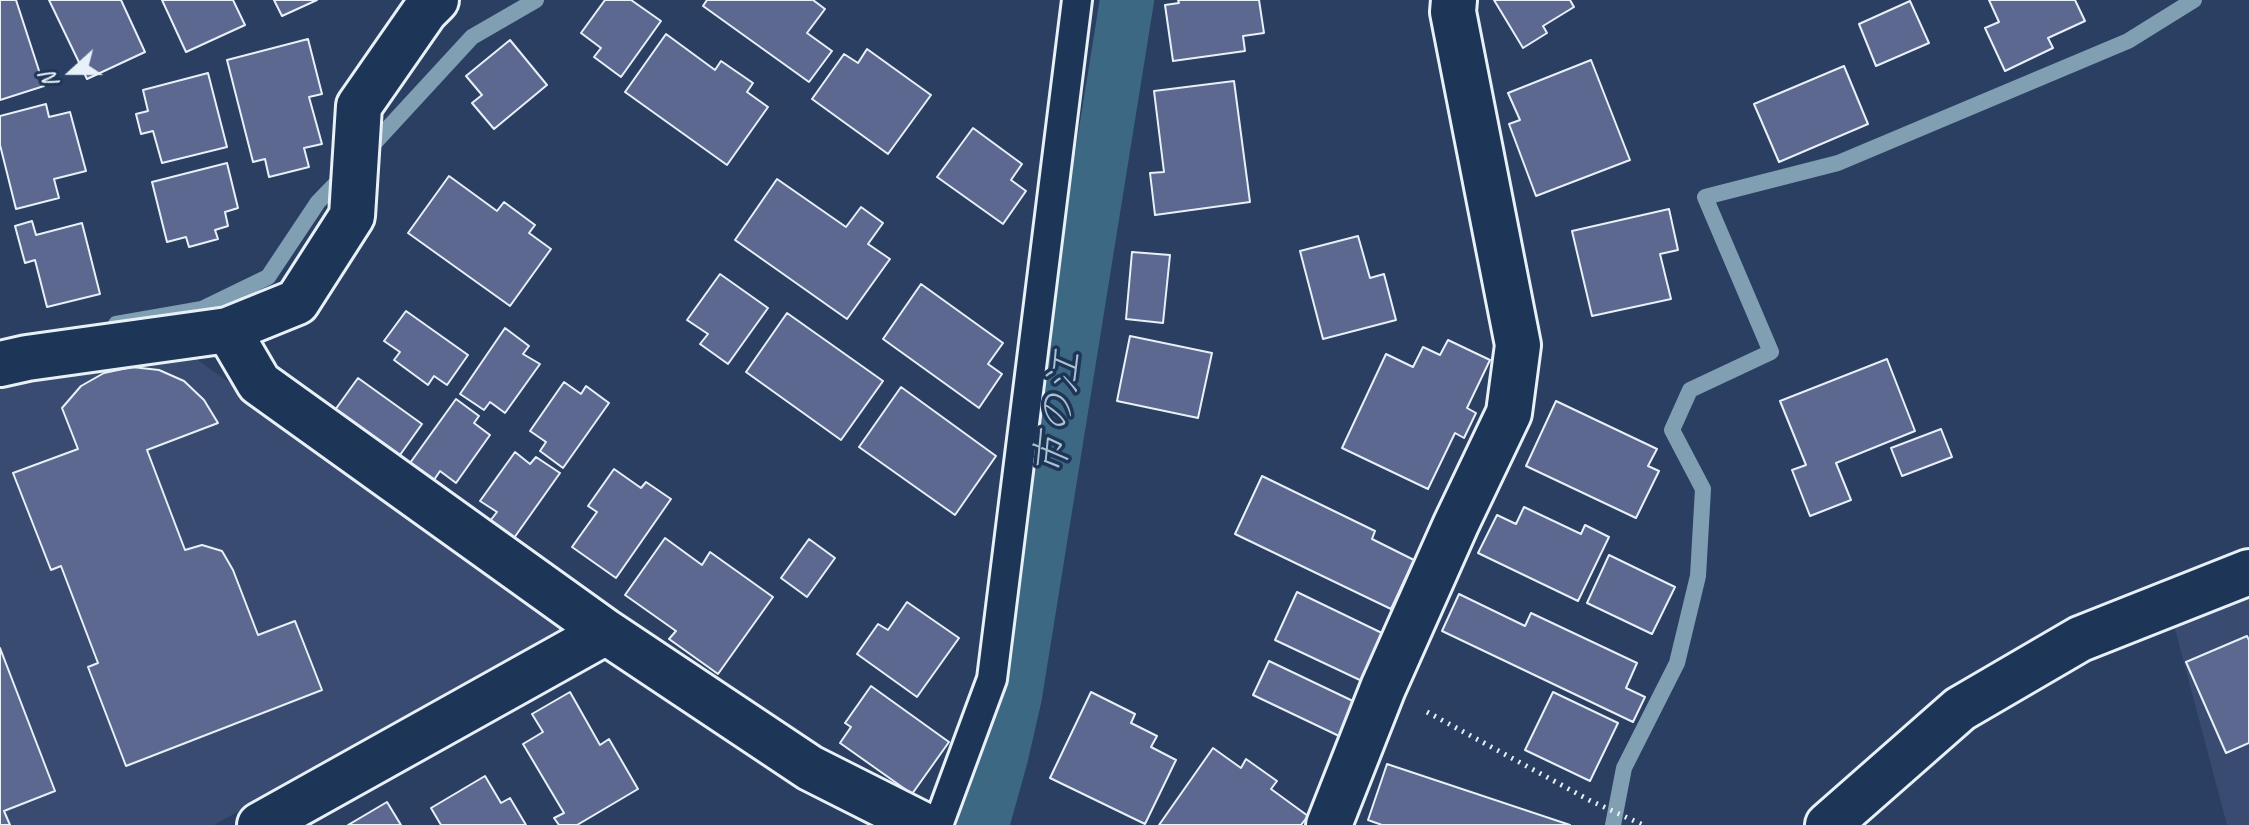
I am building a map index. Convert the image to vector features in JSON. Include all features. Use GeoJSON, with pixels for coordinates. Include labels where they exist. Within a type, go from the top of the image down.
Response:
{"type":"FeatureCollection","features":[{"type":"Feature","properties":{"kind":"street"},"geometry":{"type":"LineString","coordinates":[[0,364],[228,330],[297,302],[352,216],[359,106],[425,11],[436,0]]}},
{"type":"Feature","properties":{"kind":"street"},"geometry":{"type":"LineString","coordinates":[[1329,825],[1383,688],[1509,413],[1518,345],[1453,12],[1454,0]]}},
{"type":"Feature","properties":{"kind":"street"},"geometry":{"type":"LineString","coordinates":[[228,330],[259,383],[606,632],[810,768],[923,825]]}},
{"type":"Feature","properties":{"kind":"street"},"geometry":{"type":"LineString","coordinates":[[1828,825],[1960,709],[2080,639],[2249,572]]}},
{"type":"Feature","properties":{"kind":"street"},"geometry":{"type":"LineString","coordinates":[[260,825],[606,632]]}},
{"type":"Feature","properties":{"kind":"lane"},"geometry":{"type":"LineString","coordinates":[[938,825],[992,679],[1077,0]]}},
{"type":"Feature","properties":{"kind":"path"},"geometry":{"type":"LineString","coordinates":[[1383,688],[1589,800],[1643,825]]}},
{"type":"Feature","properties":{"kind":"shaded area"},"geometry":{"type":"Polygon","coordinates":[[[106,355],[195,358],[570,626],[214,825],[0,825],[0,389],[106,355]]]}},
{"type":"Feature","properties":{"kind":"shaded area"},"geometry":{"type":"Polygon","coordinates":[[[2249,563],[2249,825],[2227,825],[2167,599],[2249,563]]]}},
{"type":"Feature","properties":{"kind":"building"},"geometry":{"type":"Polygon","coordinates":[[[0,0],[16,0],[44,86],[0,100],[0,0]]]}},
{"type":"Feature","properties":{"kind":"building"},"geometry":{"type":"Polygon","coordinates":[[[49,0],[121,0],[145,52],[87,79],[49,0]]]}},
{"type":"Feature","properties":{"kind":"building"},"geometry":{"type":"Polygon","coordinates":[[[162,0],[233,0],[245,25],[186,52],[162,0]]]}},
{"type":"Feature","properties":{"kind":"building"},"geometry":{"type":"Polygon","coordinates":[[[274,0],[317,0],[282,16],[274,0]]]}},
{"type":"Feature","properties":{"kind":"building"},"geometry":{"type":"Polygon","coordinates":[[[605,0],[631,0],[661,21],[621,77],[594,57],[601,48],[581,33],[605,0]]]}},
{"type":"Feature","properties":{"kind":"building"},"geometry":{"type":"Polygon","coordinates":[[[707,0],[813,0],[825,9],[807,33],[832,51],[809,82],[703,6],[707,0]]]}},
{"type":"Feature","properties":{"kind":"building"},"geometry":{"type":"Polygon","coordinates":[[[1178,0],[1259,0],[1264,33],[1243,36],[1245,51],[1173,61],[1165,5],[1179,3],[1178,0]]]}},
{"type":"Feature","properties":{"kind":"building"},"geometry":{"type":"Polygon","coordinates":[[[1494,0],[1570,0],[1574,7],[1543,26],[1547,33],[1523,48],[1494,0]]]}},
{"type":"Feature","properties":{"kind":"building"},"geometry":{"type":"Polygon","coordinates":[[[1989,0],[2075,0],[2085,21],[2048,38],[2053,48],[2005,71],[1985,28],[1999,22],[1989,0]]]}},
{"type":"Feature","properties":{"kind":"building"},"geometry":{"type":"Polygon","coordinates":[[[1910,1],[1929,43],[1876,66],[1859,24],[1910,1]]]}},
{"type":"Feature","properties":{"kind":"building"},"geometry":{"type":"Polygon","coordinates":[[[666,34],[715,70],[721,61],[753,83],[747,92],[768,107],[727,165],[625,92],[666,34]]]}},
{"type":"Feature","properties":{"kind":"building"},"geometry":{"type":"Polygon","coordinates":[[[308,39],[322,94],[309,97],[322,144],[304,148],[309,167],[269,177],[265,159],[253,162],[227,60],[308,39]]]}},
{"type":"Feature","properties":{"kind":"building"},"geometry":{"type":"Polygon","coordinates":[[[510,40],[547,85],[494,129],[472,103],[482,95],[466,76],[510,40]]]}},
{"type":"Feature","properties":{"kind":"building"},"geometry":{"type":"Polygon","coordinates":[[[867,49],[931,95],[888,154],[812,99],[844,54],[858,63],[867,49]]]}},
{"type":"Feature","properties":{"kind":"building"},"geometry":{"type":"Polygon","coordinates":[[[1591,60],[1630,160],[1536,196],[1509,124],[1520,120],[1508,93],[1591,60]]]}},
{"type":"Feature","properties":{"kind":"building"},"geometry":{"type":"Polygon","coordinates":[[[1844,66],[1868,124],[1779,162],[1754,104],[1844,66]]]}},
{"type":"Feature","properties":{"kind":"building"},"geometry":{"type":"Polygon","coordinates":[[[208,73],[227,147],[162,163],[153,131],[141,134],[136,114],[148,111],[143,90],[208,73]]]}},
{"type":"Feature","properties":{"kind":"building"},"geometry":{"type":"Polygon","coordinates":[[[1234,81],[1250,202],[1155,215],[1150,173],[1164,172],[1154,91],[1234,81]]]}},
{"type":"Feature","properties":{"kind":"building"},"geometry":{"type":"Polygon","coordinates":[[[46,104],[49,117],[70,112],[86,171],[54,179],[59,198],[16,209],[0,145],[0,116],[46,104]]]}},
{"type":"Feature","properties":{"kind":"building"},"geometry":{"type":"Polygon","coordinates":[[[973,128],[1022,164],[1011,180],[1026,191],[1003,224],[937,177],[973,128]]]}},
{"type":"Feature","properties":{"kind":"building"},"geometry":{"type":"Polygon","coordinates":[[[227,163],[238,208],[225,212],[228,226],[215,230],[218,239],[189,247],[186,237],[167,242],[152,182],[227,163]]]}},
{"type":"Feature","properties":{"kind":"building"},"geometry":{"type":"Polygon","coordinates":[[[449,176],[497,211],[504,202],[535,225],[529,233],[551,249],[510,306],[408,233],[449,176]]]}},
{"type":"Feature","properties":{"kind":"building"},"geometry":{"type":"Polygon","coordinates":[[[777,179],[846,227],[861,207],[883,223],[868,244],[890,259],[847,319],[735,240],[777,179]]]}},
{"type":"Feature","properties":{"kind":"building"},"geometry":{"type":"Polygon","coordinates":[[[1669,209],[1678,250],[1660,254],[1671,299],[1592,316],[1572,231],[1669,209]]]}},
{"type":"Feature","properties":{"kind":"building"},"geometry":{"type":"Polygon","coordinates":[[[32,221],[36,235],[82,223],[100,294],[47,307],[35,260],[25,263],[15,226],[32,221]]]}},
{"type":"Feature","properties":{"kind":"building"},"geometry":{"type":"Polygon","coordinates":[[[1358,236],[1370,278],[1384,274],[1396,320],[1323,339],[1300,251],[1358,236]]]}},
{"type":"Feature","properties":{"kind":"building"},"geometry":{"type":"Polygon","coordinates":[[[1132,252],[1170,255],[1163,323],[1126,319],[1132,252]]]}},
{"type":"Feature","properties":{"kind":"building"},"geometry":{"type":"Polygon","coordinates":[[[720,274],[768,308],[728,364],[700,344],[708,334],[687,320],[720,274]]]}},
{"type":"Feature","properties":{"kind":"building"},"geometry":{"type":"Polygon","coordinates":[[[921,284],[1003,343],[988,364],[1002,374],[979,408],[883,339],[921,284]]]}},
{"type":"Feature","properties":{"kind":"building"},"geometry":{"type":"Polygon","coordinates":[[[406,311],[468,355],[447,385],[434,376],[428,385],[394,360],[400,352],[384,341],[406,311]]]}},
{"type":"Feature","properties":{"kind":"building"},"geometry":{"type":"Polygon","coordinates":[[[787,313],[883,381],[841,440],[746,372],[787,313]]]}},
{"type":"Feature","properties":{"kind":"building"},"geometry":{"type":"Polygon","coordinates":[[[505,328],[529,346],[523,354],[540,364],[505,413],[490,402],[484,410],[460,394],[505,328]]]}},
{"type":"Feature","properties":{"kind":"building"},"geometry":{"type":"Polygon","coordinates":[[[1130,336],[1212,353],[1198,418],[1117,401],[1130,336]]]}},
{"type":"Feature","properties":{"kind":"building"},"geometry":{"type":"Polygon","coordinates":[[[1448,340],[1490,360],[1467,408],[1476,413],[1464,438],[1455,433],[1428,489],[1342,448],[1386,354],[1413,367],[1423,347],[1440,355],[1448,340]]]}},
{"type":"Feature","properties":{"kind":"building"},"geometry":{"type":"Polygon","coordinates":[[[1887,359],[1915,431],[1836,463],[1851,500],[1810,516],[1792,470],[1806,465],[1780,401],[1887,359]]]}},
{"type":"Feature","properties":{"kind":"building"},"geometry":{"type":"Polygon","coordinates":[[[132,367],[159,370],[184,381],[204,400],[218,423],[147,450],[185,550],[202,545],[222,551],[233,570],[258,635],[295,621],[322,690],[126,766],[88,667],[98,663],[61,566],[51,570],[13,473],[78,449],[62,408],[81,386],[104,373],[132,367]]]}},
{"type":"Feature","properties":{"kind":"building"},"geometry":{"type":"Polygon","coordinates":[[[358,378],[422,424],[400,455],[335,410],[358,378]]]}},
{"type":"Feature","properties":{"kind":"building"},"geometry":{"type":"Polygon","coordinates":[[[564,382],[581,394],[586,386],[609,403],[563,468],[540,451],[546,442],[530,431],[564,382]]]}},
{"type":"Feature","properties":{"kind":"building"},"geometry":{"type":"Polygon","coordinates":[[[901,387],[996,456],[955,515],[859,447],[901,387]]]}},
{"type":"Feature","properties":{"kind":"building"},"geometry":{"type":"Polygon","coordinates":[[[456,399],[479,416],[474,423],[490,435],[456,483],[440,471],[434,480],[410,463],[456,399]]]}},
{"type":"Feature","properties":{"kind":"building"},"geometry":{"type":"Polygon","coordinates":[[[1556,401],[1657,449],[1648,466],[1659,471],[1636,518],[1526,466],[1556,401]]]}},
{"type":"Feature","properties":{"kind":"building"},"geometry":{"type":"Polygon","coordinates":[[[1941,429],[1952,457],[1902,476],[1891,448],[1941,429]]]}},
{"type":"Feature","properties":{"kind":"building"},"geometry":{"type":"Polygon","coordinates":[[[515,452],[530,464],[536,457],[560,473],[514,538],[490,521],[497,512],[480,501],[515,452]]]}},
{"type":"Feature","properties":{"kind":"building"},"geometry":{"type":"Polygon","coordinates":[[[614,469],[641,488],[646,482],[671,499],[616,578],[572,547],[597,512],[588,506],[614,469]]]}},
{"type":"Feature","properties":{"kind":"building"},"geometry":{"type":"Polygon","coordinates":[[[1262,476],[1375,531],[1372,539],[1414,560],[1391,609],[1235,534],[1262,476]]]}},
{"type":"Feature","properties":{"kind":"building"},"geometry":{"type":"Polygon","coordinates":[[[1524,507],[1581,534],[1585,525],[1609,537],[1578,601],[1478,553],[1497,515],[1516,524],[1524,507]]]}},
{"type":"Feature","properties":{"kind":"building"},"geometry":{"type":"Polygon","coordinates":[[[665,538],[702,565],[710,552],[773,597],[718,674],[669,639],[676,631],[625,595],[665,538]]]}},
{"type":"Feature","properties":{"kind":"building"},"geometry":{"type":"Polygon","coordinates":[[[809,539],[835,558],[807,597],[781,578],[809,539]]]}},
{"type":"Feature","properties":{"kind":"building"},"geometry":{"type":"Polygon","coordinates":[[[1609,555],[1675,587],[1652,634],[1587,603],[1609,555]]]}},
{"type":"Feature","properties":{"kind":"building"},"geometry":{"type":"Polygon","coordinates":[[[1297,592],[1384,634],[1362,681],[1275,640],[1297,592]]]}},
{"type":"Feature","properties":{"kind":"building"},"geometry":{"type":"Polygon","coordinates":[[[1459,594],[1525,626],[1531,613],[1637,663],[1626,688],[1645,697],[1633,722],[1442,631],[1459,594]]]}},
{"type":"Feature","properties":{"kind":"building"},"geometry":{"type":"Polygon","coordinates":[[[907,602],[959,638],[917,697],[857,654],[878,624],[888,630],[907,602]]]}},
{"type":"Feature","properties":{"kind":"building"},"geometry":{"type":"Polygon","coordinates":[[[2247,636],[2249,743],[2226,753],[2186,662],[2247,636]]]}},
{"type":"Feature","properties":{"kind":"building"},"geometry":{"type":"Polygon","coordinates":[[[0,648],[55,791],[4,811],[10,825],[0,825],[0,648]]]}},
{"type":"Feature","properties":{"kind":"building"},"geometry":{"type":"Polygon","coordinates":[[[1269,661],[1355,702],[1339,736],[1253,695],[1269,661]]]}},
{"type":"Feature","properties":{"kind":"building"},"geometry":{"type":"Polygon","coordinates":[[[871,686],[949,742],[912,794],[840,743],[851,727],[845,723],[871,686]]]}},
{"type":"Feature","properties":{"kind":"building"},"geometry":{"type":"Polygon","coordinates":[[[570,692],[600,745],[609,739],[638,789],[577,825],[559,825],[554,818],[564,813],[523,744],[543,732],[532,714],[570,692]]]}},
{"type":"Feature","properties":{"kind":"building"},"geometry":{"type":"Polygon","coordinates":[[[1091,692],[1135,714],[1131,723],[1157,736],[1151,747],[1176,760],[1145,824],[1050,778],[1091,692]]]}},
{"type":"Feature","properties":{"kind":"building"},"geometry":{"type":"Polygon","coordinates":[[[1553,692],[1618,723],[1590,781],[1525,750],[1553,692]]]}},
{"type":"Feature","properties":{"kind":"building"},"geometry":{"type":"Polygon","coordinates":[[[1213,748],[1241,768],[1246,759],[1277,781],[1271,789],[1308,816],[1301,825],[1159,825],[1213,748]]]}},
{"type":"Feature","properties":{"kind":"building"},"geometry":{"type":"Polygon","coordinates":[[[1387,764],[1570,825],[1382,825],[1368,820],[1387,764]]]}},
{"type":"Feature","properties":{"kind":"building"},"geometry":{"type":"Polygon","coordinates":[[[485,776],[501,803],[510,798],[526,825],[441,825],[431,808],[485,776]]]}},
{"type":"Feature","properties":{"kind":"building"},"geometry":{"type":"Polygon","coordinates":[[[387,802],[401,825],[348,825],[387,802]]]}},
{"type":"Feature","properties":{"kind":"waterway"},"geometry":{"type":"LineString","coordinates":[[366,152],[472,37],[536,0]]}},
{"type":"Feature","properties":{"kind":"waterway","name":"市の江"},"geometry":{"type":"LineString","coordinates":[[982,825],[1015,696],[1127,0]]}},
{"type":"Feature","properties":{"kind":"waterway"},"geometry":{"type":"LineString","coordinates":[[1613,825],[1624,768],[1677,663],[1698,576],[1703,489],[1672,430],[1690,390],[1771,352],[1705,197],[1838,163],[2128,41],[2194,0]]}},
{"type":"Feature","properties":{"kind":"waterway"},"geometry":{"type":"LineString","coordinates":[[116,324],[202,309],[268,277],[318,202],[347,172]]}}]}
